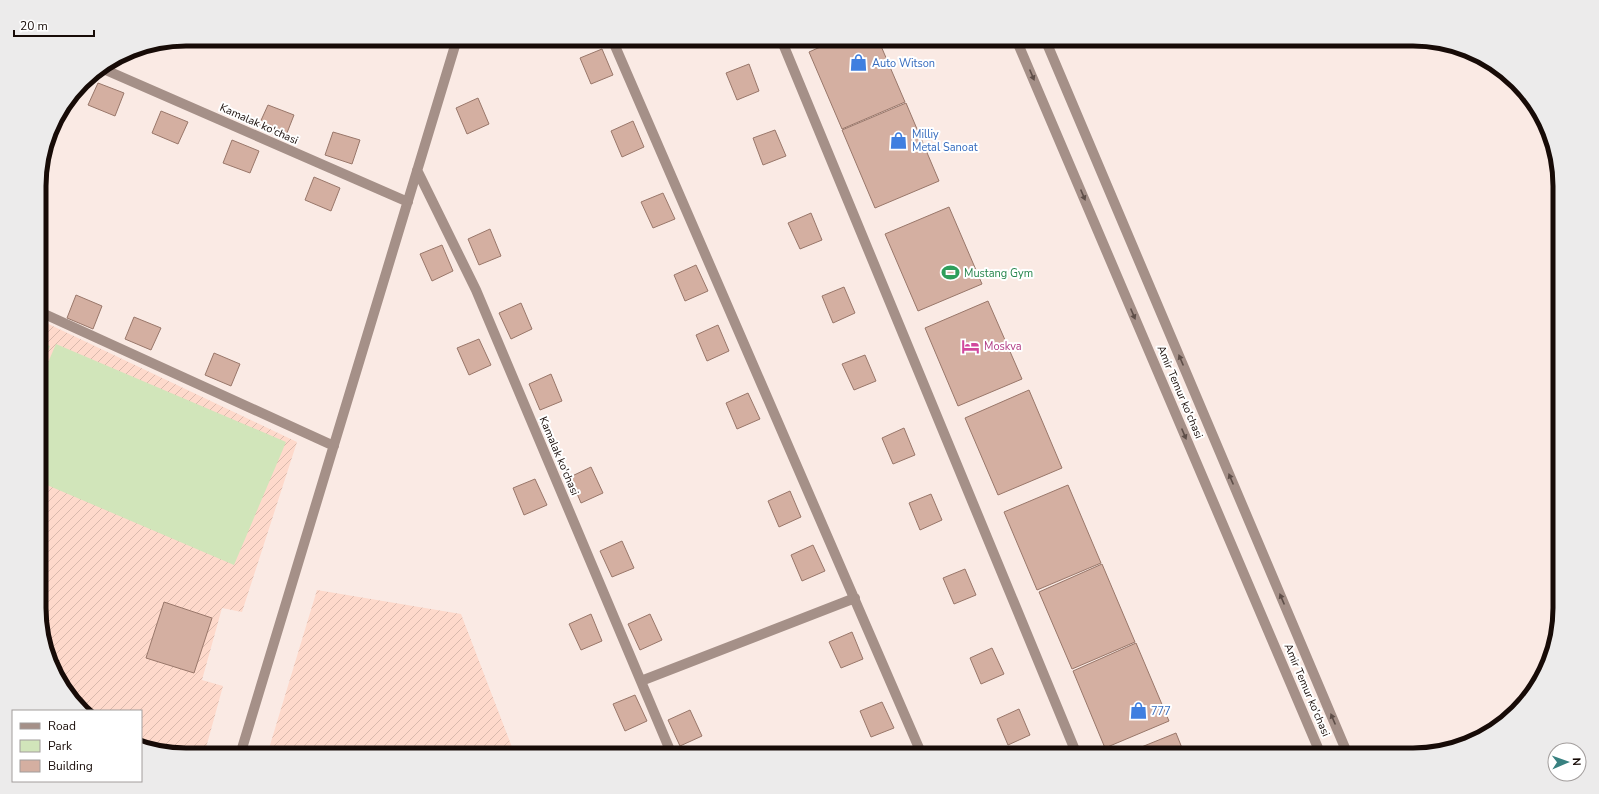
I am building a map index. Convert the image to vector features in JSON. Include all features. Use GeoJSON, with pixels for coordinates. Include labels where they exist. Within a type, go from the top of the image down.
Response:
{"type":"FeatureCollection","features":[{"type":"Feature","properties":{"kind":"street"},"geometry":{"type":"LineString","coordinates":[[242,748],[455,46]]}},
{"type":"Feature","properties":{"kind":"street"},"geometry":{"type":"LineString","coordinates":[[615,46],[919,748]]}},
{"type":"Feature","properties":{"kind":"street"},"geometry":{"type":"LineString","coordinates":[[784,46],[1074,748]]}},
{"type":"Feature","properties":{"kind":"street","name":"Amir Temur ko'chasi"},"geometry":{"type":"LineString","coordinates":[[1019,46],[1318,748]]}},
{"type":"Feature","properties":{"kind":"street","name":"Amir Temur ko'chasi"},"geometry":{"type":"LineString","coordinates":[[1048,46],[1345,748]]}},
{"type":"Feature","properties":{"kind":"street","name":"Kamalak ko'chasi"},"geometry":{"type":"LineString","coordinates":[[107,71],[408,202]]}},
{"type":"Feature","properties":{"kind":"street","name":"Kamalak ko'chasi"},"geometry":{"type":"LineString","coordinates":[[417,170],[476,290],[669,748]]}},
{"type":"Feature","properties":{"kind":"street"},"geometry":{"type":"LineString","coordinates":[[46,315],[334,446]]}},
{"type":"Feature","properties":{"kind":"street"},"geometry":{"type":"LineString","coordinates":[[641,681],[855,598]]}},
{"type":"Feature","properties":{"kind":"shaded area"},"geometry":{"type":"Polygon","coordinates":[[[46,323],[297,442],[242,612],[222,608],[202,680],[223,686],[206,748],[177,748],[142,741],[142,710],[90,710],[75,693],[60,670],[53,653],[46,617],[46,323]]]}},
{"type":"Feature","properties":{"kind":"shaded area"},"geometry":{"type":"Polygon","coordinates":[[[317,590],[461,614],[512,748],[269,748],[317,590]]]}},
{"type":"Feature","properties":{"kind":"green space"},"geometry":{"type":"Polygon","coordinates":[[[46,344],[50,346],[46,355],[46,344]]]}},
{"type":"Feature","properties":{"kind":"green space"},"geometry":{"type":"Polygon","coordinates":[[[56,344],[286,442],[234,565],[46,485],[46,367],[56,344]]]}},
{"type":"Feature","properties":{"kind":"building"},"geometry":{"type":"Polygon","coordinates":[[[822,46],[881,46],[905,102],[842,129],[809,52],[822,46]]]}},
{"type":"Feature","properties":{"kind":"building"},"geometry":{"type":"Polygon","coordinates":[[[602,49],[613,75],[591,84],[580,58],[602,49]]]}},
{"type":"Feature","properties":{"kind":"building"},"geometry":{"type":"Polygon","coordinates":[[[749,64],[759,91],[737,100],[726,73],[749,64]]]}},
{"type":"Feature","properties":{"kind":"building"},"geometry":{"type":"Polygon","coordinates":[[[98,83],[124,93],[115,116],[88,105],[98,83]]]}},
{"type":"Feature","properties":{"kind":"building"},"geometry":{"type":"Polygon","coordinates":[[[478,98],[489,124],[467,134],[456,108],[478,98]]]}},
{"type":"Feature","properties":{"kind":"building"},"geometry":{"type":"Polygon","coordinates":[[[906,103],[939,181],[875,208],[842,130],[906,103]]]}},
{"type":"Feature","properties":{"kind":"building"},"geometry":{"type":"Polygon","coordinates":[[[268,105],[294,115],[285,138],[258,127],[268,105]]]}},
{"type":"Feature","properties":{"kind":"building"},"geometry":{"type":"Polygon","coordinates":[[[161,111],[188,122],[178,144],[152,133],[161,111]]]}},
{"type":"Feature","properties":{"kind":"building"},"geometry":{"type":"Polygon","coordinates":[[[633,121],[644,147],[622,157],[611,131],[633,121]]]}},
{"type":"Feature","properties":{"kind":"building"},"geometry":{"type":"Polygon","coordinates":[[[775,130],[786,156],[763,165],[753,138],[775,130]]]}},
{"type":"Feature","properties":{"kind":"building"},"geometry":{"type":"Polygon","coordinates":[[[333,132],[360,140],[352,164],[325,155],[333,132]]]}},
{"type":"Feature","properties":{"kind":"building"},"geometry":{"type":"Polygon","coordinates":[[[232,140],[259,151],[250,173],[223,163],[232,140]]]}},
{"type":"Feature","properties":{"kind":"building"},"geometry":{"type":"Polygon","coordinates":[[[314,177],[340,188],[331,211],[305,200],[314,177]]]}},
{"type":"Feature","properties":{"kind":"building"},"geometry":{"type":"Polygon","coordinates":[[[663,193],[675,219],[653,228],[641,202],[663,193]]]}},
{"type":"Feature","properties":{"kind":"building"},"geometry":{"type":"Polygon","coordinates":[[[949,207],[982,284],[918,311],[885,234],[949,207]]]}},
{"type":"Feature","properties":{"kind":"building"},"geometry":{"type":"Polygon","coordinates":[[[811,213],[822,240],[800,249],[788,223],[811,213]]]}},
{"type":"Feature","properties":{"kind":"building"},"geometry":{"type":"Polygon","coordinates":[[[490,229],[501,256],[479,265],[468,239],[490,229]]]}},
{"type":"Feature","properties":{"kind":"building"},"geometry":{"type":"Polygon","coordinates":[[[442,245],[453,271],[432,281],[420,254],[442,245]]]}},
{"type":"Feature","properties":{"kind":"building"},"geometry":{"type":"Polygon","coordinates":[[[696,265],[708,291],[685,301],[674,275],[696,265]]]}},
{"type":"Feature","properties":{"kind":"building"},"geometry":{"type":"Polygon","coordinates":[[[844,287],[855,313],[833,323],[822,296],[844,287]]]}},
{"type":"Feature","properties":{"kind":"building"},"geometry":{"type":"Polygon","coordinates":[[[76,295],[102,306],[93,329],[67,318],[76,295]]]}},
{"type":"Feature","properties":{"kind":"building"},"geometry":{"type":"Polygon","coordinates":[[[988,301],[1022,379],[958,406],[925,328],[988,301]]]}},
{"type":"Feature","properties":{"kind":"building"},"geometry":{"type":"Polygon","coordinates":[[[521,303],[532,329],[511,339],[499,313],[521,303]]]}},
{"type":"Feature","properties":{"kind":"building"},"geometry":{"type":"Polygon","coordinates":[[[134,317],[161,328],[151,350],[125,339],[134,317]]]}},
{"type":"Feature","properties":{"kind":"building"},"geometry":{"type":"Polygon","coordinates":[[[718,325],[729,351],[707,361],[696,335],[718,325]]]}},
{"type":"Feature","properties":{"kind":"building"},"geometry":{"type":"Polygon","coordinates":[[[479,339],[491,365],[469,375],[457,348],[479,339]]]}},
{"type":"Feature","properties":{"kind":"building"},"geometry":{"type":"Polygon","coordinates":[[[214,353],[240,364],[231,386],[205,375],[214,353]]]}},
{"type":"Feature","properties":{"kind":"building"},"geometry":{"type":"Polygon","coordinates":[[[865,355],[876,381],[854,390],[842,364],[865,355]]]}},
{"type":"Feature","properties":{"kind":"building"},"geometry":{"type":"Polygon","coordinates":[[[551,374],[562,401],[540,410],[529,384],[551,374]]]}},
{"type":"Feature","properties":{"kind":"building"},"geometry":{"type":"Polygon","coordinates":[[[1029,390],[1062,468],[998,495],[965,418],[1029,390]]]}},
{"type":"Feature","properties":{"kind":"building"},"geometry":{"type":"Polygon","coordinates":[[[748,393],[760,419],[737,429],[726,403],[748,393]]]}},
{"type":"Feature","properties":{"kind":"building"},"geometry":{"type":"Polygon","coordinates":[[[904,428],[915,455],[893,464],[882,438],[904,428]]]}},
{"type":"Feature","properties":{"kind":"building"},"geometry":{"type":"Polygon","coordinates":[[[591,467],[603,493],[581,503],[570,477],[591,467]]]}},
{"type":"Feature","properties":{"kind":"building"},"geometry":{"type":"Polygon","coordinates":[[[535,479],[547,505],[524,515],[513,488],[535,479]]]}},
{"type":"Feature","properties":{"kind":"building"},"geometry":{"type":"Polygon","coordinates":[[[1068,485],[1101,563],[1037,590],[1004,512],[1068,485]]]}},
{"type":"Feature","properties":{"kind":"building"},"geometry":{"type":"Polygon","coordinates":[[[790,491],[801,517],[779,527],[768,501],[790,491]]]}},
{"type":"Feature","properties":{"kind":"building"},"geometry":{"type":"Polygon","coordinates":[[[931,494],[942,520],[920,530],[909,503],[931,494]]]}},
{"type":"Feature","properties":{"kind":"building"},"geometry":{"type":"Polygon","coordinates":[[[622,541],[634,568],[612,577],[600,551],[622,541]]]}},
{"type":"Feature","properties":{"kind":"building"},"geometry":{"type":"Polygon","coordinates":[[[813,545],[825,571],[802,581],[791,555],[813,545]]]}},
{"type":"Feature","properties":{"kind":"building"},"geometry":{"type":"Polygon","coordinates":[[[1102,564],[1135,642],[1072,669],[1039,592],[1102,564]]]}},
{"type":"Feature","properties":{"kind":"building"},"geometry":{"type":"Polygon","coordinates":[[[965,569],[976,595],[954,604],[943,578],[965,569]]]}},
{"type":"Feature","properties":{"kind":"building"},"geometry":{"type":"Polygon","coordinates":[[[164,602],[212,618],[194,673],[146,658],[164,602]]]}},
{"type":"Feature","properties":{"kind":"building"},"geometry":{"type":"Polygon","coordinates":[[[591,614],[602,641],[581,650],[569,624],[591,614]]]}},
{"type":"Feature","properties":{"kind":"building"},"geometry":{"type":"Polygon","coordinates":[[[650,614],[662,640],[640,650],[628,624],[650,614]]]}},
{"type":"Feature","properties":{"kind":"building"},"geometry":{"type":"Polygon","coordinates":[[[852,632],[863,659],[841,668],[829,642],[852,632]]]}},
{"type":"Feature","properties":{"kind":"building"},"geometry":{"type":"Polygon","coordinates":[[[1136,643],[1169,721],[1105,748],[1073,671],[1136,643]]]}},
{"type":"Feature","properties":{"kind":"building"},"geometry":{"type":"Polygon","coordinates":[[[992,648],[1004,674],[981,684],[970,658],[992,648]]]}},
{"type":"Feature","properties":{"kind":"building"},"geometry":{"type":"Polygon","coordinates":[[[635,695],[647,721],[625,731],[613,704],[635,695]]]}},
{"type":"Feature","properties":{"kind":"building"},"geometry":{"type":"Polygon","coordinates":[[[882,702],[894,728],[871,737],[860,711],[882,702]]]}},
{"type":"Feature","properties":{"kind":"building"},"geometry":{"type":"Polygon","coordinates":[[[1019,709],[1030,735],[1008,745],[997,719],[1019,709]]]}},
{"type":"Feature","properties":{"kind":"building"},"geometry":{"type":"Polygon","coordinates":[[[690,710],[702,736],[680,746],[668,720],[690,710]]]}},
{"type":"Feature","properties":{"kind":"building"},"geometry":{"type":"Polygon","coordinates":[[[1176,733],[1182,748],[1139,748],[1176,733]]]}},
{"type":"Feature","properties":{"kind":"place","name":"Auto Witson"},"geometry":{"type":"Point","coordinates":[859,63]}},
{"type":"Feature","properties":{"kind":"place","name":"Milliy Metal Sanoat"},"geometry":{"type":"Point","coordinates":[899,140]}},
{"type":"Feature","properties":{"kind":"place","name":"Mustang Gym"},"geometry":{"type":"Point","coordinates":[951,273]}},
{"type":"Feature","properties":{"kind":"place","name":"Moskva"},"geometry":{"type":"Point","coordinates":[971,346]}},
{"type":"Feature","properties":{"kind":"place","name":"777"},"geometry":{"type":"Point","coordinates":[1138,711]}}]}
